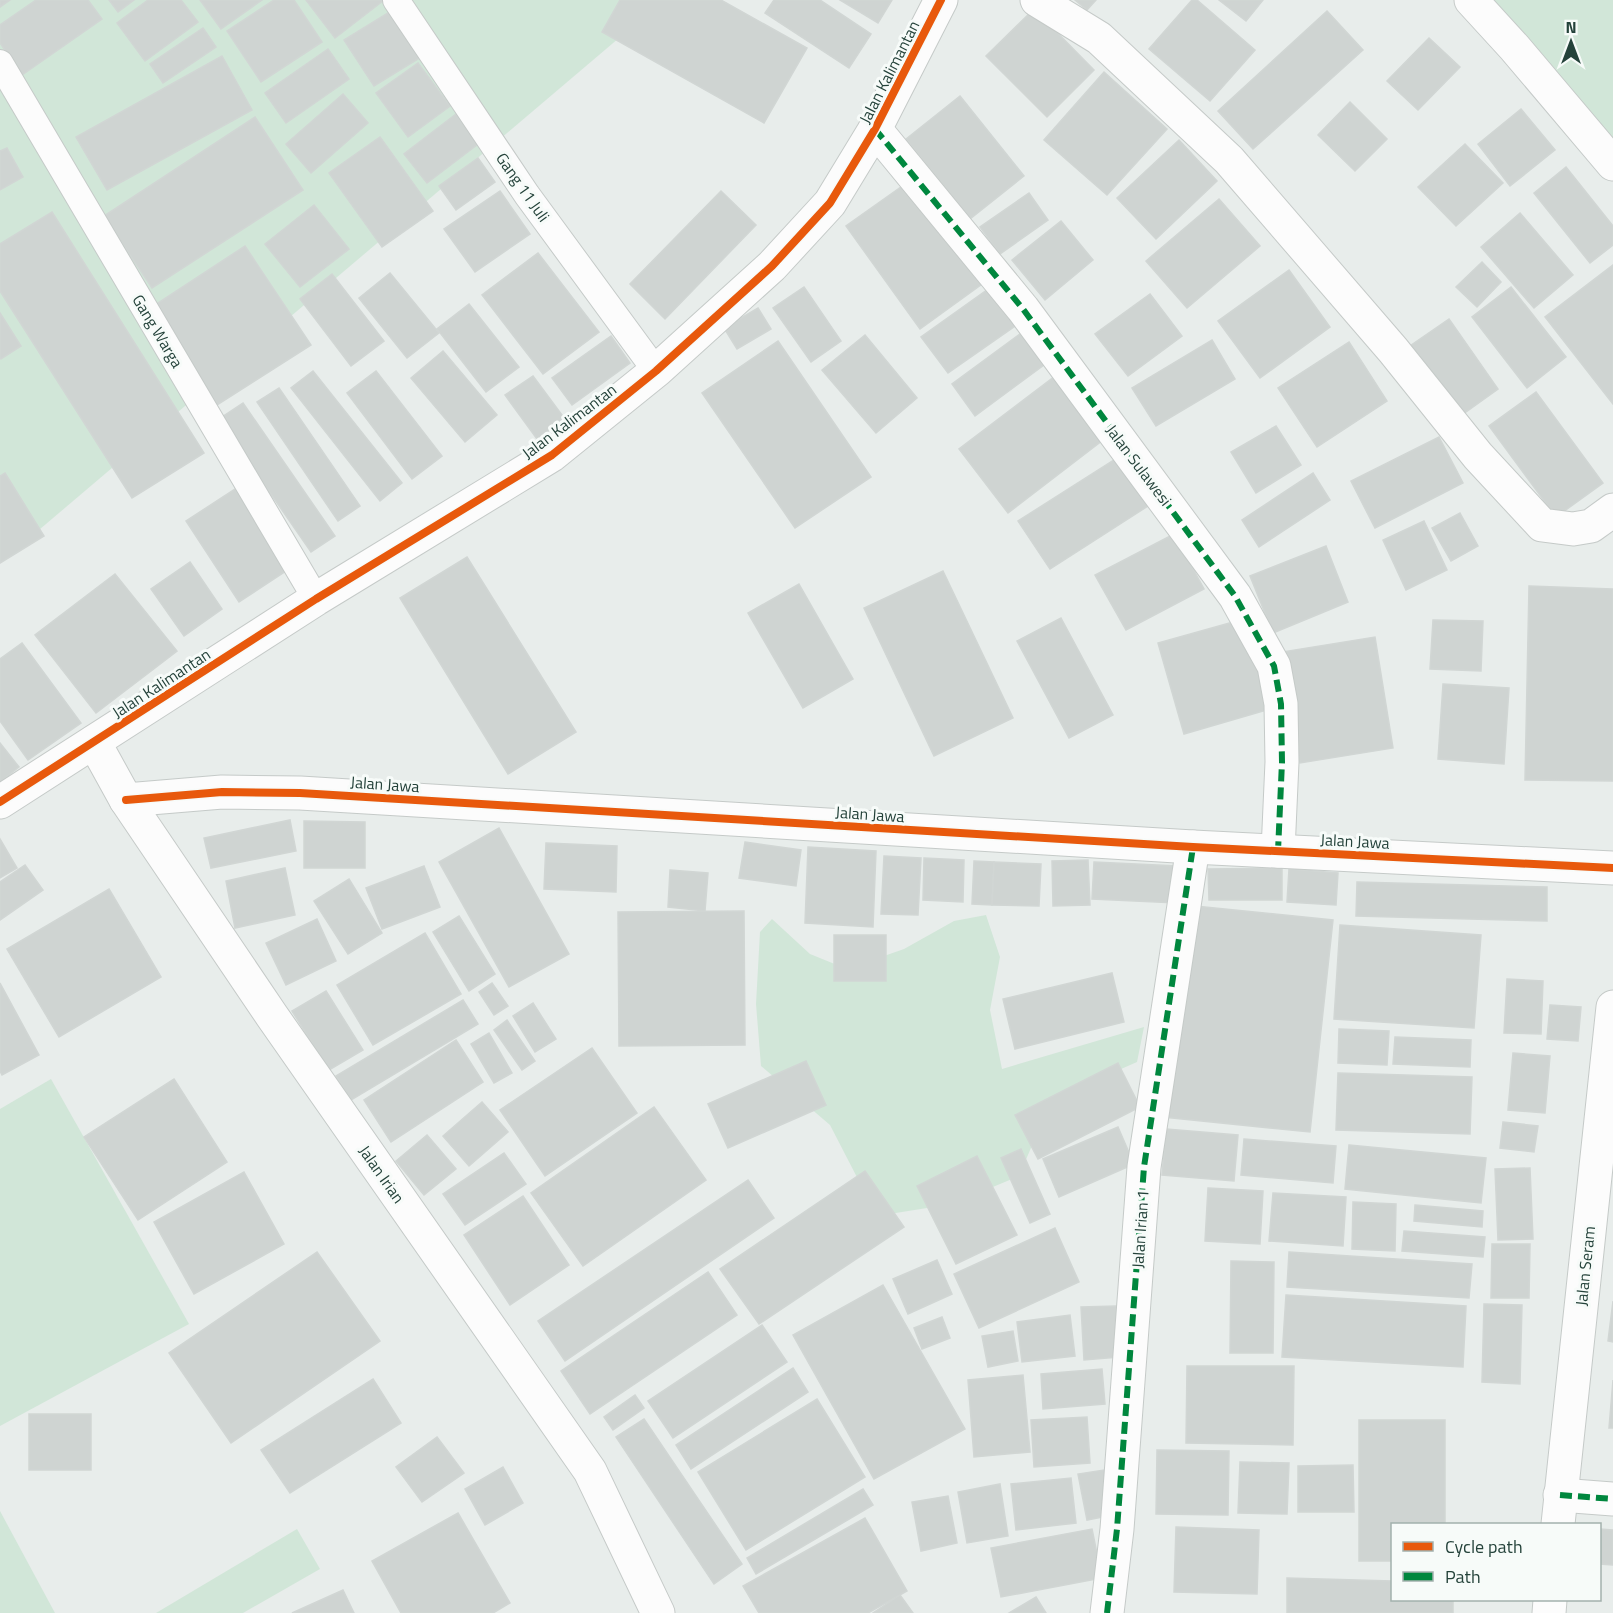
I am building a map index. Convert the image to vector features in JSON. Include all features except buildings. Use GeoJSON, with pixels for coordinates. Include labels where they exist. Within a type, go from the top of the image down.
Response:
{"type":"FeatureCollection","features":[{"type":"Feature","properties":{"kind":"street","name":"Jalan Kalimantan"},"geometry":{"type":"LineString","coordinates":[[94,742],[316,599],[552,455],[656,371],[772,266],[830,203],[875,129],[941,0]]}},
{"type":"Feature","properties":{"kind":"street"},"geometry":{"type":"LineString","coordinates":[[1037,0],[1099,38],[1229,160],[1393,351],[1478,456],[1542,525],[1574,529],[1591,526],[1613,510]]}},
{"type":"Feature","properties":{"kind":"street"},"geometry":{"type":"LineString","coordinates":[[1471,0],[1613,164]]}},
{"type":"Feature","properties":{"kind":"street","name":"Jalan Sulawesi"},"geometry":{"type":"LineString","coordinates":[[875,129],[1023,309],[1235,596],[1274,666],[1281,704],[1282,762],[1278,851]]}},
{"type":"Feature","properties":{"kind":"street"},"geometry":{"type":"LineString","coordinates":[[0,802],[94,742]]}},
{"type":"Feature","properties":{"kind":"street","name":"Jalan Irian"},"geometry":{"type":"LineString","coordinates":[[94,742],[126,800],[272,1016],[590,1471],[658,1613]]}},
{"type":"Feature","properties":{"kind":"street","name":"Jalan Jawa"},"geometry":{"type":"LineString","coordinates":[[126,800],[222,792],[300,793],[1193,848],[1613,868]]}},
{"type":"Feature","properties":{"kind":"street","name":"Jalan Irian 1"},"geometry":{"type":"LineString","coordinates":[[1107,1613],[1117,1529],[1144,1167],[1193,848]]}},
{"type":"Feature","properties":{"kind":"street","name":"Jalan Seram"},"geometry":{"type":"LineString","coordinates":[[1559,1510],[1613,1007]]}},
{"type":"Feature","properties":{"kind":"street"},"geometry":{"type":"LineString","coordinates":[[1559,1510],[1613,1499]]}},
{"type":"Feature","properties":{"kind":"lane","name":"Gang 11 Juli"},"geometry":{"type":"LineString","coordinates":[[396,0],[527,195],[656,371]]}},
{"type":"Feature","properties":{"kind":"lane","name":"Gang Warga"},"geometry":{"type":"LineString","coordinates":[[0,63],[316,599]]}},
{"type":"Feature","properties":{"kind":"green space"},"geometry":{"type":"Polygon","coordinates":[[[0,0],[658,0],[652,10],[0,563],[0,0]]]}},
{"type":"Feature","properties":{"kind":"green space"},"geometry":{"type":"Polygon","coordinates":[[[1487,0],[1613,0],[1613,159],[1487,0]]]}},
{"type":"Feature","properties":{"kind":"green space"},"geometry":{"type":"Polygon","coordinates":[[[986,915],[1000,957],[990,1010],[1002,1069],[1144,1027],[1137,1062],[1016,1115],[1039,1129],[1019,1176],[952,1204],[877,1216],[830,1125],[761,1066],[756,1004],[760,932],[772,919],[810,954],[847,969],[904,949],[954,921],[986,915]]]}},
{"type":"Feature","properties":{"kind":"green space"},"geometry":{"type":"Polygon","coordinates":[[[51,1079],[189,1324],[0,1426],[0,1109],[51,1079]]]}},
{"type":"Feature","properties":{"kind":"green space"},"geometry":{"type":"Polygon","coordinates":[[[0,1511],[55,1613],[0,1613],[0,1511]]]}},
{"type":"Feature","properties":{"kind":"green space"},"geometry":{"type":"Polygon","coordinates":[[[297,1529],[320,1569],[243,1613],[156,1613],[297,1529]]]}},
{"type":"Feature","properties":{"kind":"marked path"},"geometry":{"type":"LineString","coordinates":[[875,129],[1023,309],[1235,596],[1274,666],[1281,704],[1282,762],[1278,851]]}},
{"type":"Feature","properties":{"kind":"marked path"},"geometry":{"type":"LineString","coordinates":[[1107,1613],[1117,1529],[1144,1167],[1193,847]]}},
{"type":"Feature","properties":{"kind":"marked path"},"geometry":{"type":"LineString","coordinates":[[1560,1495],[1613,1499]]}},
{"type":"Feature","properties":{"kind":"cycle path"},"geometry":{"type":"LineString","coordinates":[[0,802],[316,599],[552,455],[656,371],[772,266],[830,203],[875,129],[941,0]]}},
{"type":"Feature","properties":{"kind":"cycle path"},"geometry":{"type":"LineString","coordinates":[[126,800],[222,792],[300,793],[1193,847],[1613,868]]}}]}
